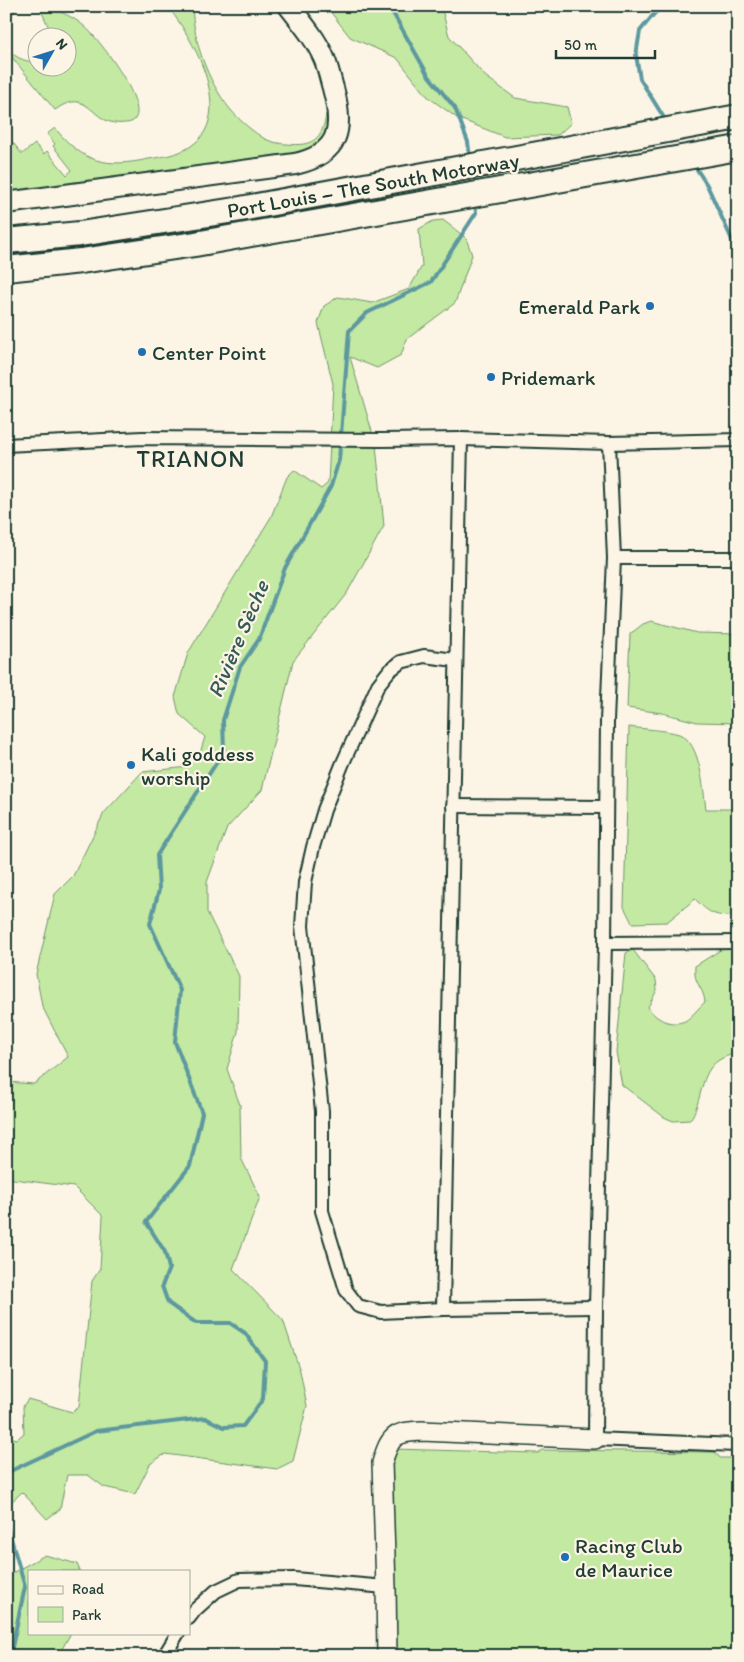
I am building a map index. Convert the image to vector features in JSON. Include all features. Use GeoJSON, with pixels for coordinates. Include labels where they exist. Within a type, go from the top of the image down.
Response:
{"type":"FeatureCollection","features":[{"type":"Feature","properties":{"kind":"highway","name":"Port Louis – The South Motorway"},"geometry":{"type":"LineString","coordinates":[[6,241],[80,234],[290,200],[738,117]]}},
{"type":"Feature","properties":{"kind":"highway","name":"Port Louis – The South Motorway"},"geometry":{"type":"LineString","coordinates":[[6,269],[81,261],[194,244],[738,148]]}},
{"type":"Feature","properties":{"kind":"highway"},"geometry":{"type":"LineString","coordinates":[[6,228],[80,234]]}},
{"type":"Feature","properties":{"kind":"highway"},"geometry":{"type":"LineString","coordinates":[[6,285],[88,274],[194,244]]}},
{"type":"Feature","properties":{"kind":"main road"},"geometry":{"type":"LineString","coordinates":[[6,203],[295,164],[319,157],[329,148],[338,128],[334,94],[324,58],[313,38],[289,6]]}},
{"type":"Feature","properties":{"kind":"street"},"geometry":{"type":"LineString","coordinates":[[6,445],[142,438],[461,439],[609,443],[738,440]]}},
{"type":"Feature","properties":{"kind":"street"},"geometry":{"type":"LineString","coordinates":[[443,1309],[461,439]]}},
{"type":"Feature","properties":{"kind":"street"},"geometry":{"type":"LineString","coordinates":[[595,1440],[596,1307],[606,943],[607,721],[614,558],[609,443]]}},
{"type":"Feature","properties":{"kind":"street"},"geometry":{"type":"LineString","coordinates":[[614,558],[738,558]]}},
{"type":"Feature","properties":{"kind":"street"},"geometry":{"type":"LineString","coordinates":[[455,660],[424,656],[401,662],[389,671],[378,685],[342,765],[324,810],[313,847],[305,882],[302,926],[322,1111],[322,1211],[346,1290],[358,1306],[381,1312],[443,1309],[596,1307]]}},
{"type":"Feature","properties":{"kind":"street"},"geometry":{"type":"LineString","coordinates":[[453,806],[606,807]]}},
{"type":"Feature","properties":{"kind":"street"},"geometry":{"type":"LineString","coordinates":[[606,943],[738,942]]}},
{"type":"Feature","properties":{"kind":"street"},"geometry":{"type":"LineString","coordinates":[[387,1656],[382,1463],[392,1438],[405,1432],[422,1430],[736,1446]]}},
{"type":"Feature","properties":{"kind":"street"},"geometry":{"type":"LineString","coordinates":[[190,1617],[216,1591],[239,1580],[294,1579],[386,1588]]}},
{"type":"Feature","properties":{"kind":"street"},"geometry":{"type":"LineString","coordinates":[[164,1656],[177,1634]]}},
{"type":"Feature","properties":{"kind":"green space"},"geometry":{"type":"Polygon","coordinates":[[[6,6],[17,6],[6,27],[6,6]]]}},
{"type":"Feature","properties":{"kind":"green space"},"geometry":{"type":"Polygon","coordinates":[[[39,6],[63,13],[91,32],[110,56],[128,85],[137,111],[133,121],[113,123],[104,119],[84,104],[76,102],[67,103],[55,110],[29,78],[78,78],[78,28],[49,28],[39,6]]]}},
{"type":"Feature","properties":{"kind":"green space"},"geometry":{"type":"Polygon","coordinates":[[[167,6],[192,6],[199,47],[208,73],[222,98],[246,126],[270,141],[284,144],[303,144],[315,140],[319,135],[326,114],[326,130],[321,140],[310,148],[296,154],[6,194],[6,134],[22,154],[35,144],[44,154],[47,151],[67,175],[72,170],[53,146],[55,144],[47,134],[55,128],[75,149],[96,160],[108,162],[134,162],[168,156],[185,150],[195,143],[206,129],[211,112],[210,93],[205,73],[197,54],[177,19],[167,6]]]}},
{"type":"Feature","properties":{"kind":"green space"},"geometry":{"type":"Polygon","coordinates":[[[326,6],[441,6],[449,36],[485,76],[515,98],[567,107],[571,123],[558,135],[505,137],[457,118],[428,97],[397,58],[350,37],[326,6]]]}},
{"type":"Feature","properties":{"kind":"green space"},"geometry":{"type":"Polygon","coordinates":[[[6,44],[8,49],[19,58],[28,61],[28,77],[6,50],[6,44]]]}},
{"type":"Feature","properties":{"kind":"green space"},"geometry":{"type":"Polygon","coordinates":[[[443,220],[466,238],[472,255],[455,303],[407,339],[401,355],[377,368],[350,357],[376,445],[384,526],[347,593],[293,661],[262,790],[227,828],[207,882],[207,912],[239,976],[238,1032],[227,1069],[240,1105],[241,1158],[260,1197],[233,1269],[283,1320],[300,1371],[307,1406],[293,1461],[277,1469],[165,1454],[150,1464],[135,1494],[104,1487],[88,1475],[67,1475],[60,1509],[47,1519],[22,1492],[6,1507],[6,1436],[17,1439],[24,1433],[23,1406],[28,1399],[72,1412],[79,1407],[92,1281],[100,1269],[103,1216],[74,1187],[6,1178],[6,1082],[34,1084],[68,1057],[42,1006],[36,974],[55,894],[73,876],[104,813],[142,772],[188,767],[200,753],[205,737],[179,714],[175,697],[188,653],[271,517],[287,477],[294,470],[321,489],[328,483],[333,384],[318,323],[324,306],[338,297],[372,303],[409,289],[422,266],[419,229],[433,221],[443,220]]]}},
{"type":"Feature","properties":{"kind":"green space"},"geometry":{"type":"Polygon","coordinates":[[[651,621],[697,633],[738,634],[738,723],[697,722],[662,713],[627,708],[630,634],[643,624],[651,621]]]}},
{"type":"Feature","properties":{"kind":"green space"},"geometry":{"type":"Polygon","coordinates":[[[629,727],[679,734],[686,739],[692,746],[700,767],[706,809],[738,809],[738,917],[714,914],[695,899],[667,922],[632,923],[624,907],[629,727]]]}},
{"type":"Feature","properties":{"kind":"green space"},"geometry":{"type":"Polygon","coordinates":[[[725,947],[738,947],[738,1052],[721,1059],[708,1072],[690,1120],[673,1121],[664,1117],[622,1085],[616,1052],[626,953],[633,950],[656,980],[657,990],[648,1007],[651,1011],[664,1021],[680,1023],[688,1019],[705,1002],[695,977],[695,966],[725,947]]]}},
{"type":"Feature","properties":{"kind":"green space","name":"Racing Club de Maurice"},"geometry":{"type":"Polygon","coordinates":[[[392,1449],[538,1453],[542,1450],[715,1452],[720,1458],[738,1458],[736,1656],[393,1656],[392,1449]]]}},
{"type":"Feature","properties":{"kind":"green space"},"geometry":{"type":"Polygon","coordinates":[[[45,1555],[77,1564],[80,1570],[28,1570],[28,1634],[70,1634],[58,1656],[6,1656],[6,1583],[14,1572],[45,1555]]]}},
{"type":"Feature","properties":{"kind":"waterway","name":"Rivière Sèche"},"geometry":{"type":"LineString","coordinates":[[389,6],[428,75],[455,108],[468,142],[470,158]]}},
{"type":"Feature","properties":{"kind":"waterway"},"geometry":{"type":"LineString","coordinates":[[663,6],[640,31],[636,55],[640,79],[666,121]]}},
{"type":"Feature","properties":{"kind":"waterway"},"geometry":{"type":"LineString","coordinates":[[694,165],[707,185],[738,253]]}},
{"type":"Feature","properties":{"kind":"waterway","name":"Rivière Sèche"},"geometry":{"type":"LineString","coordinates":[[6,1473],[96,1431],[205,1418],[224,1427],[243,1426],[263,1399],[265,1361],[245,1333],[230,1323],[196,1323],[168,1303],[162,1286],[169,1268],[165,1252],[146,1222],[190,1166],[202,1113],[175,1042],[180,990],[150,924],[159,890],[157,855],[224,751],[223,720],[240,667],[259,639],[285,568],[331,486],[339,460],[349,331],[367,313],[431,282],[476,213],[475,202]]}},
{"type":"Feature","properties":{"kind":"waterway","name":"Rivière Sèche"},"geometry":{"type":"LineString","coordinates":[[6,1521],[25,1587],[10,1656]]}},
{"type":"Feature","properties":{"kind":"place","name":"Emerald Park"},"geometry":{"type":"Point","coordinates":[650,306]}},
{"type":"Feature","properties":{"kind":"place","name":"Center Point"},"geometry":{"type":"Point","coordinates":[142,352]}},
{"type":"Feature","properties":{"kind":"place","name":"Pridemark"},"geometry":{"type":"Point","coordinates":[491,377]}},
{"type":"Feature","properties":{"kind":"place","name":"Kali goddess worship"},"geometry":{"type":"Point","coordinates":[131,765]}},
{"type":"Feature","properties":{"kind":"place","name":"Racing Club de Maurice"},"geometry":{"type":"Point","coordinates":[565,1557]}},
{"type":"Feature","properties":{"kind":"district","name":"TRIANON"},"geometry":{"type":"Point","coordinates":[191,458]}}]}
